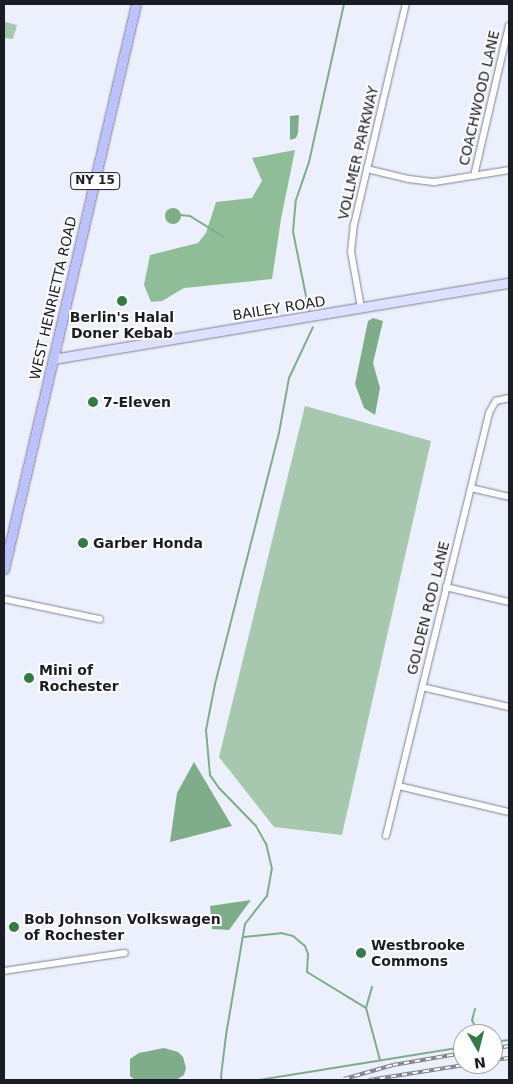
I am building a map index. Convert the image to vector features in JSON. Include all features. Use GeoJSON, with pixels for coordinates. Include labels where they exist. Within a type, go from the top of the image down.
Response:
{"type":"FeatureCollection","features":[{"type":"Feature","properties":{"kind":"main road","name":"WEST HENRIETTA ROAD"},"geometry":{"type":"LineString","coordinates":[[4,569],[7,542],[53,359],[136,4]]}},
{"type":"Feature","properties":{"kind":"street","name":"VOLLMER PARKWAY"},"geometry":{"type":"LineString","coordinates":[[361,308],[353,272],[352,240],[406,4]]}},
{"type":"Feature","properties":{"kind":"street","name":"COACHWOOD LANE"},"geometry":{"type":"LineString","coordinates":[[474,176],[507,49],[509,26]]}},
{"type":"Feature","properties":{"kind":"street"},"geometry":{"type":"LineString","coordinates":[[367,169],[422,181],[446,181],[509,170]]}},
{"type":"Feature","properties":{"kind":"street","name":"BAILEY ROAD"},"geometry":{"type":"LineString","coordinates":[[53,359],[509,283]]}},
{"type":"Feature","properties":{"kind":"street","name":"GOLDEN ROD LANE"},"geometry":{"type":"LineString","coordinates":[[386,836],[491,409],[496,401],[509,398]]}},
{"type":"Feature","properties":{"kind":"street"},"geometry":{"type":"LineString","coordinates":[[471,488],[509,497]]}},
{"type":"Feature","properties":{"kind":"street"},"geometry":{"type":"LineString","coordinates":[[446,587],[509,602]]}},
{"type":"Feature","properties":{"kind":"street"},"geometry":{"type":"LineString","coordinates":[[4,599],[100,618]]}},
{"type":"Feature","properties":{"kind":"street"},"geometry":{"type":"LineString","coordinates":[[422,687],[509,707]]}},
{"type":"Feature","properties":{"kind":"street"},"geometry":{"type":"LineString","coordinates":[[399,786],[509,812]]}},
{"type":"Feature","properties":{"kind":"street"},"geometry":{"type":"LineString","coordinates":[[4,972],[125,953]]}},
{"type":"Feature","properties":{"kind":"shaded area"},"geometry":{"type":"Polygon","coordinates":[[[5,22],[17,25],[13,39],[4,38],[5,22]]]}},
{"type":"Feature","properties":{"kind":"shaded area"},"geometry":{"type":"Polygon","coordinates":[[[299,115],[298,133],[296,138],[290,140],[290,116],[299,115]]]}},
{"type":"Feature","properties":{"kind":"shaded area"},"geometry":{"type":"Polygon","coordinates":[[[295,150],[281,219],[272,279],[184,288],[162,301],[151,302],[144,285],[150,255],[198,243],[206,233],[216,202],[252,198],[262,181],[252,158],[295,150]]]}},
{"type":"Feature","properties":{"kind":"shaded area"},"geometry":{"type":"Polygon","coordinates":[[[173,208],[181,216],[173,224],[165,216],[173,208]]]}},
{"type":"Feature","properties":{"kind":"shaded area"},"geometry":{"type":"Polygon","coordinates":[[[373,318],[383,321],[373,363],[380,388],[375,415],[364,408],[355,384],[368,321],[373,318]]]}},
{"type":"Feature","properties":{"kind":"shaded area"},"geometry":{"type":"Polygon","coordinates":[[[305,406],[431,441],[342,835],[274,827],[219,757],[305,406]]]}},
{"type":"Feature","properties":{"kind":"shaded area"},"geometry":{"type":"Polygon","coordinates":[[[194,762],[232,826],[170,842],[177,793],[194,762]]]}},
{"type":"Feature","properties":{"kind":"shaded area"},"geometry":{"type":"Polygon","coordinates":[[[251,900],[229,930],[212,929],[210,906],[251,900]]]}},
{"type":"Feature","properties":{"kind":"shaded area"},"geometry":{"type":"Polygon","coordinates":[[[164,1048],[178,1052],[183,1057],[186,1068],[184,1075],[176,1080],[135,1080],[130,1076],[130,1059],[139,1053],[164,1048]]]}},
{"type":"Feature","properties":{"kind":"waterway"},"geometry":{"type":"LineString","coordinates":[[309,311],[293,232],[296,200],[309,162],[344,4]]}},
{"type":"Feature","properties":{"kind":"waterway"},"geometry":{"type":"LineString","coordinates":[[180,215],[190,216],[223,237]]}},
{"type":"Feature","properties":{"kind":"waterway"},"geometry":{"type":"LineString","coordinates":[[222,1080],[226,1035],[245,924],[267,896],[272,869],[266,844],[256,826],[219,788],[210,775],[206,730],[215,684],[279,433],[289,378],[313,327]]}},
{"type":"Feature","properties":{"kind":"waterway"},"geometry":{"type":"LineString","coordinates":[[244,937],[281,933],[293,936],[305,946],[308,954],[307,972],[366,1008],[380,1060]]}},
{"type":"Feature","properties":{"kind":"waterway"},"geometry":{"type":"LineString","coordinates":[[366,1008],[372,987]]}},
{"type":"Feature","properties":{"kind":"waterway"},"geometry":{"type":"LineString","coordinates":[[474,1024],[472,1020],[475,1009]]}},
{"type":"Feature","properties":{"kind":"waterway"},"geometry":{"type":"LineString","coordinates":[[503,1041],[509,1040]]}},
{"type":"Feature","properties":{"kind":"waterway"},"geometry":{"type":"LineString","coordinates":[[259,1080],[453,1049]]}},
{"type":"Feature","properties":{"kind":"railway"},"geometry":{"type":"LineString","coordinates":[[503,1047],[509,1046]]}},
{"type":"Feature","properties":{"kind":"railway"},"geometry":{"type":"LineString","coordinates":[[344,1079],[393,1065],[453,1055]]}},
{"type":"Feature","properties":{"kind":"railway"},"geometry":{"type":"LineString","coordinates":[[503,1059],[509,1058]]}},
{"type":"Feature","properties":{"kind":"railway"},"geometry":{"type":"LineString","coordinates":[[369,1080],[453,1067]]}},
{"type":"Feature","properties":{"kind":"place","name":"Berlin's Halal Doner Kebab"},"geometry":{"type":"Point","coordinates":[122,301]}},
{"type":"Feature","properties":{"kind":"place","name":"7-Eleven"},"geometry":{"type":"Point","coordinates":[93,402]}},
{"type":"Feature","properties":{"kind":"place","name":"Garber Honda"},"geometry":{"type":"Point","coordinates":[83,543]}},
{"type":"Feature","properties":{"kind":"place","name":"Mini of Rochester"},"geometry":{"type":"Point","coordinates":[29,678]}},
{"type":"Feature","properties":{"kind":"place","name":"Bob Johnson Volkswagen of Rochester"},"geometry":{"type":"Point","coordinates":[14,927]}},
{"type":"Feature","properties":{"kind":"place","name":"Westbrooke Commons"},"geometry":{"type":"Point","coordinates":[361,953]}}]}
